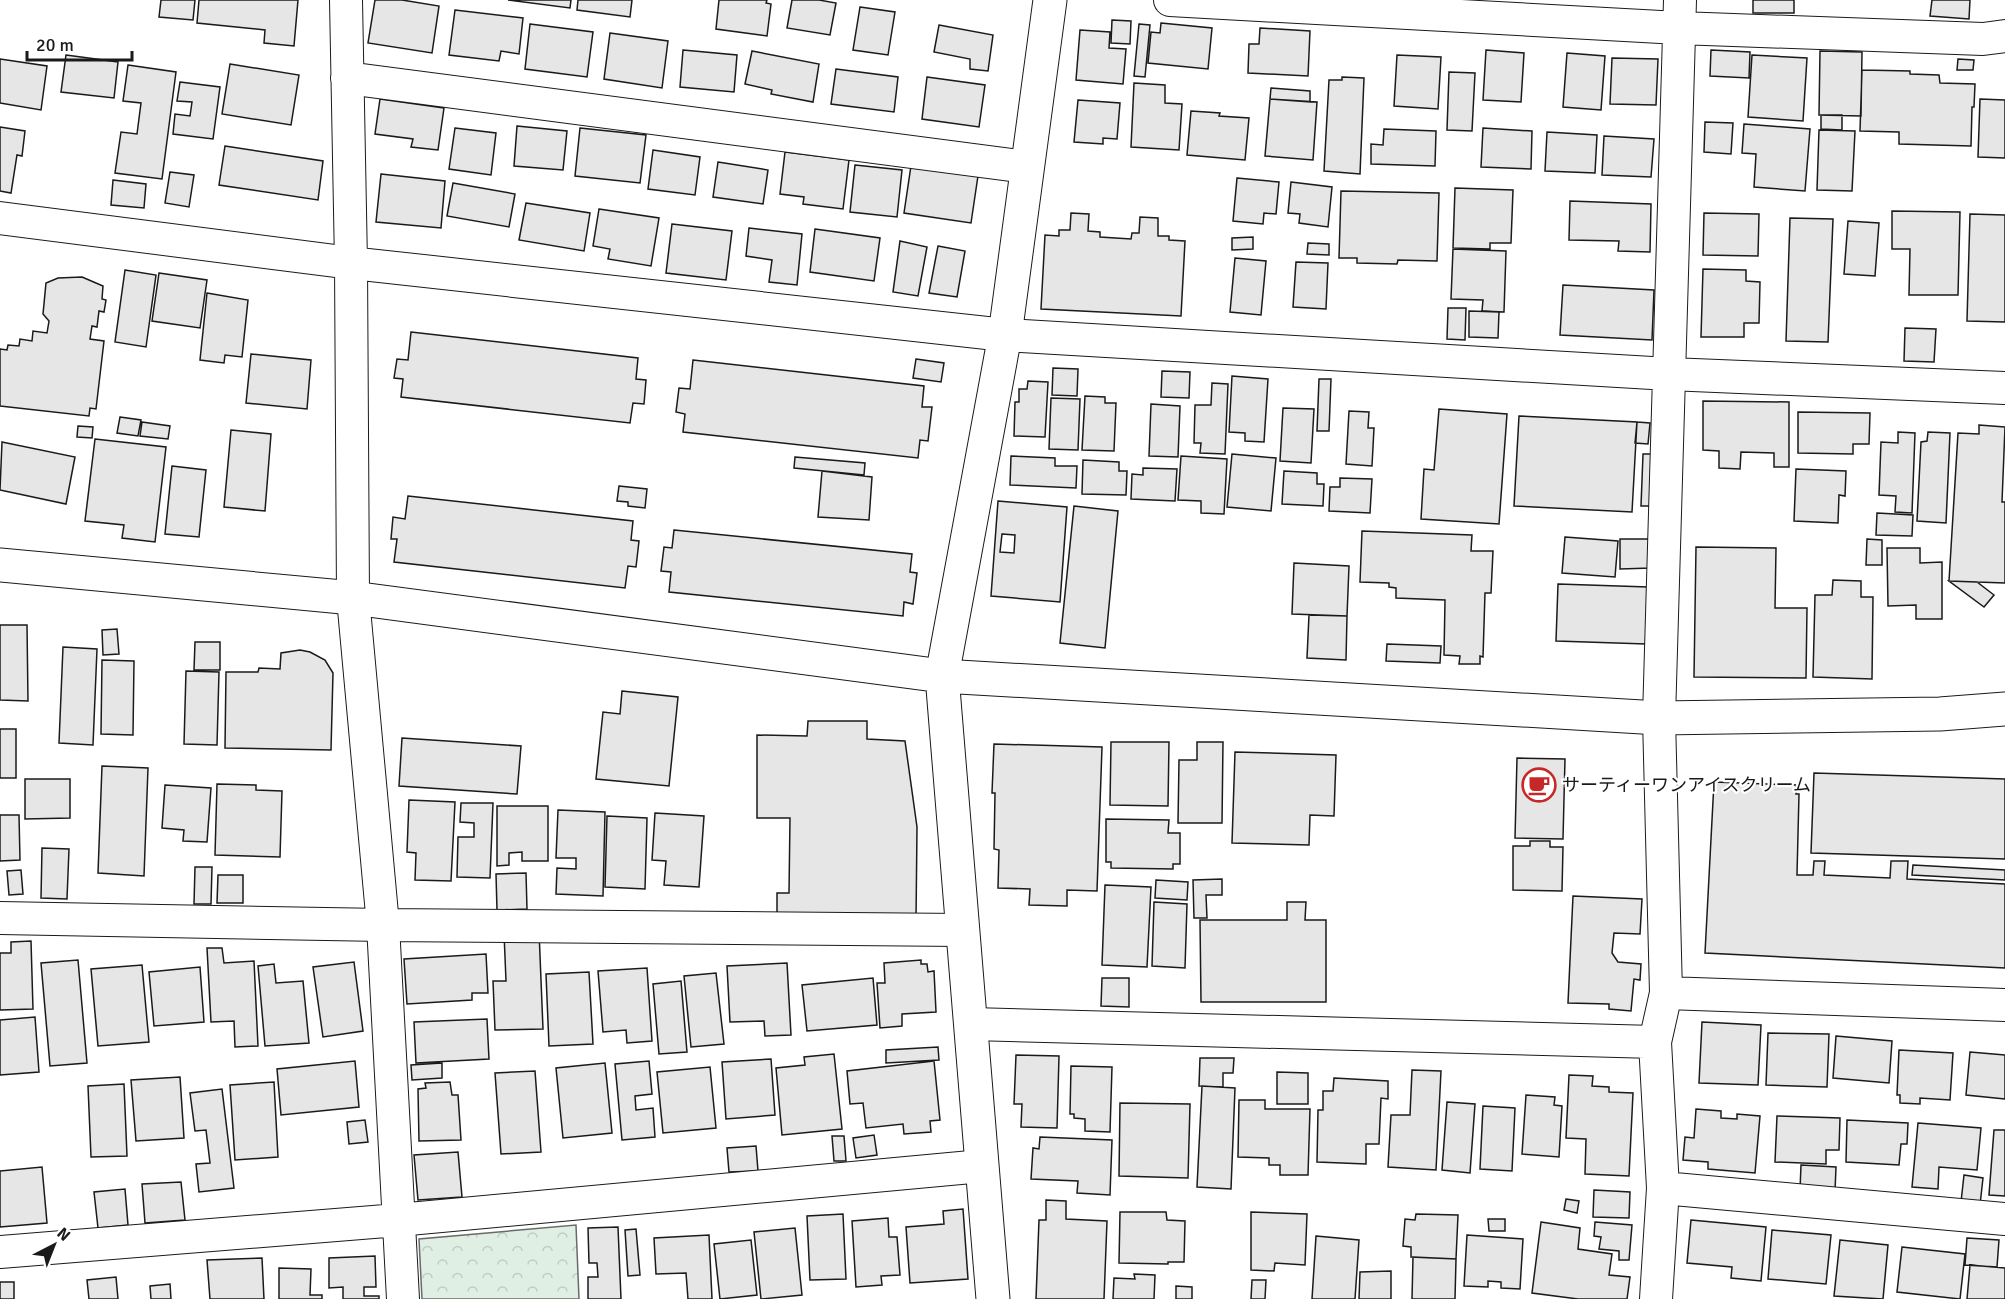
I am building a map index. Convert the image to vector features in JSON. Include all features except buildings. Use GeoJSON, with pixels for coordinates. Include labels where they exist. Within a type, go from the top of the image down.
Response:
{"type":"FeatureCollection","features":[{"type":"Feature","properties":{"kind":"street"},"geometry":{"type":"LineString","coordinates":[[346,0],[351,263],[353,598],[383,925],[403,1299]]}},
{"type":"Feature","properties":{"kind":"street"},"geometry":{"type":"LineString","coordinates":[[993,1299],[942,676],[1005,335],[1050,0]]}},
{"type":"Feature","properties":{"kind":"street"},"geometry":{"type":"LineString","coordinates":[[1170,0],[1680,14],[1983,39],[2005,36]]}},
{"type":"Feature","properties":{"kind":"street"},"geometry":{"type":"LineString","coordinates":[[1656,1299],[1663,1188],[1655,1042],[1666,993],[1659,718],[1680,14]]}},
{"type":"Feature","properties":{"kind":"street"},"geometry":{"type":"LineString","coordinates":[[347,78],[1027,167]]}},
{"type":"Feature","properties":{"kind":"street"},"geometry":{"type":"LineString","coordinates":[[0,218],[351,263],[1005,335],[1669,374],[2005,388]]}},
{"type":"Feature","properties":{"kind":"street"},"geometry":{"type":"LineString","coordinates":[[0,565],[353,598],[942,676],[1659,718],[1940,714],[2005,709]]}},
{"type":"Feature","properties":{"kind":"street"},"geometry":{"type":"LineString","coordinates":[[0,918],[383,925],[963,930]]}},
{"type":"Feature","properties":{"kind":"street"},"geometry":{"type":"LineString","coordinates":[[1666,993],[2005,1005]]}},
{"type":"Feature","properties":{"kind":"street"},"geometry":{"type":"LineString","coordinates":[[971,1024],[1655,1042]]}},
{"type":"Feature","properties":{"kind":"street"},"geometry":{"type":"LineString","coordinates":[[0,1252],[398,1220],[982,1166]]}},
{"type":"Feature","properties":{"kind":"street"},"geometry":{"type":"LineString","coordinates":[[1663,1188],[2005,1219]]}},
{"type":"Feature","properties":{"kind":"green space"},"geometry":{"type":"Polygon","coordinates":[[[576,1225],[579,1299],[422,1299],[419,1239],[576,1225]]]}},
{"type":"Feature","properties":{"kind":"place","name":"サーティーワンアイスクリーム"},"geometry":{"type":"Point","coordinates":[1539,785]}}]}
